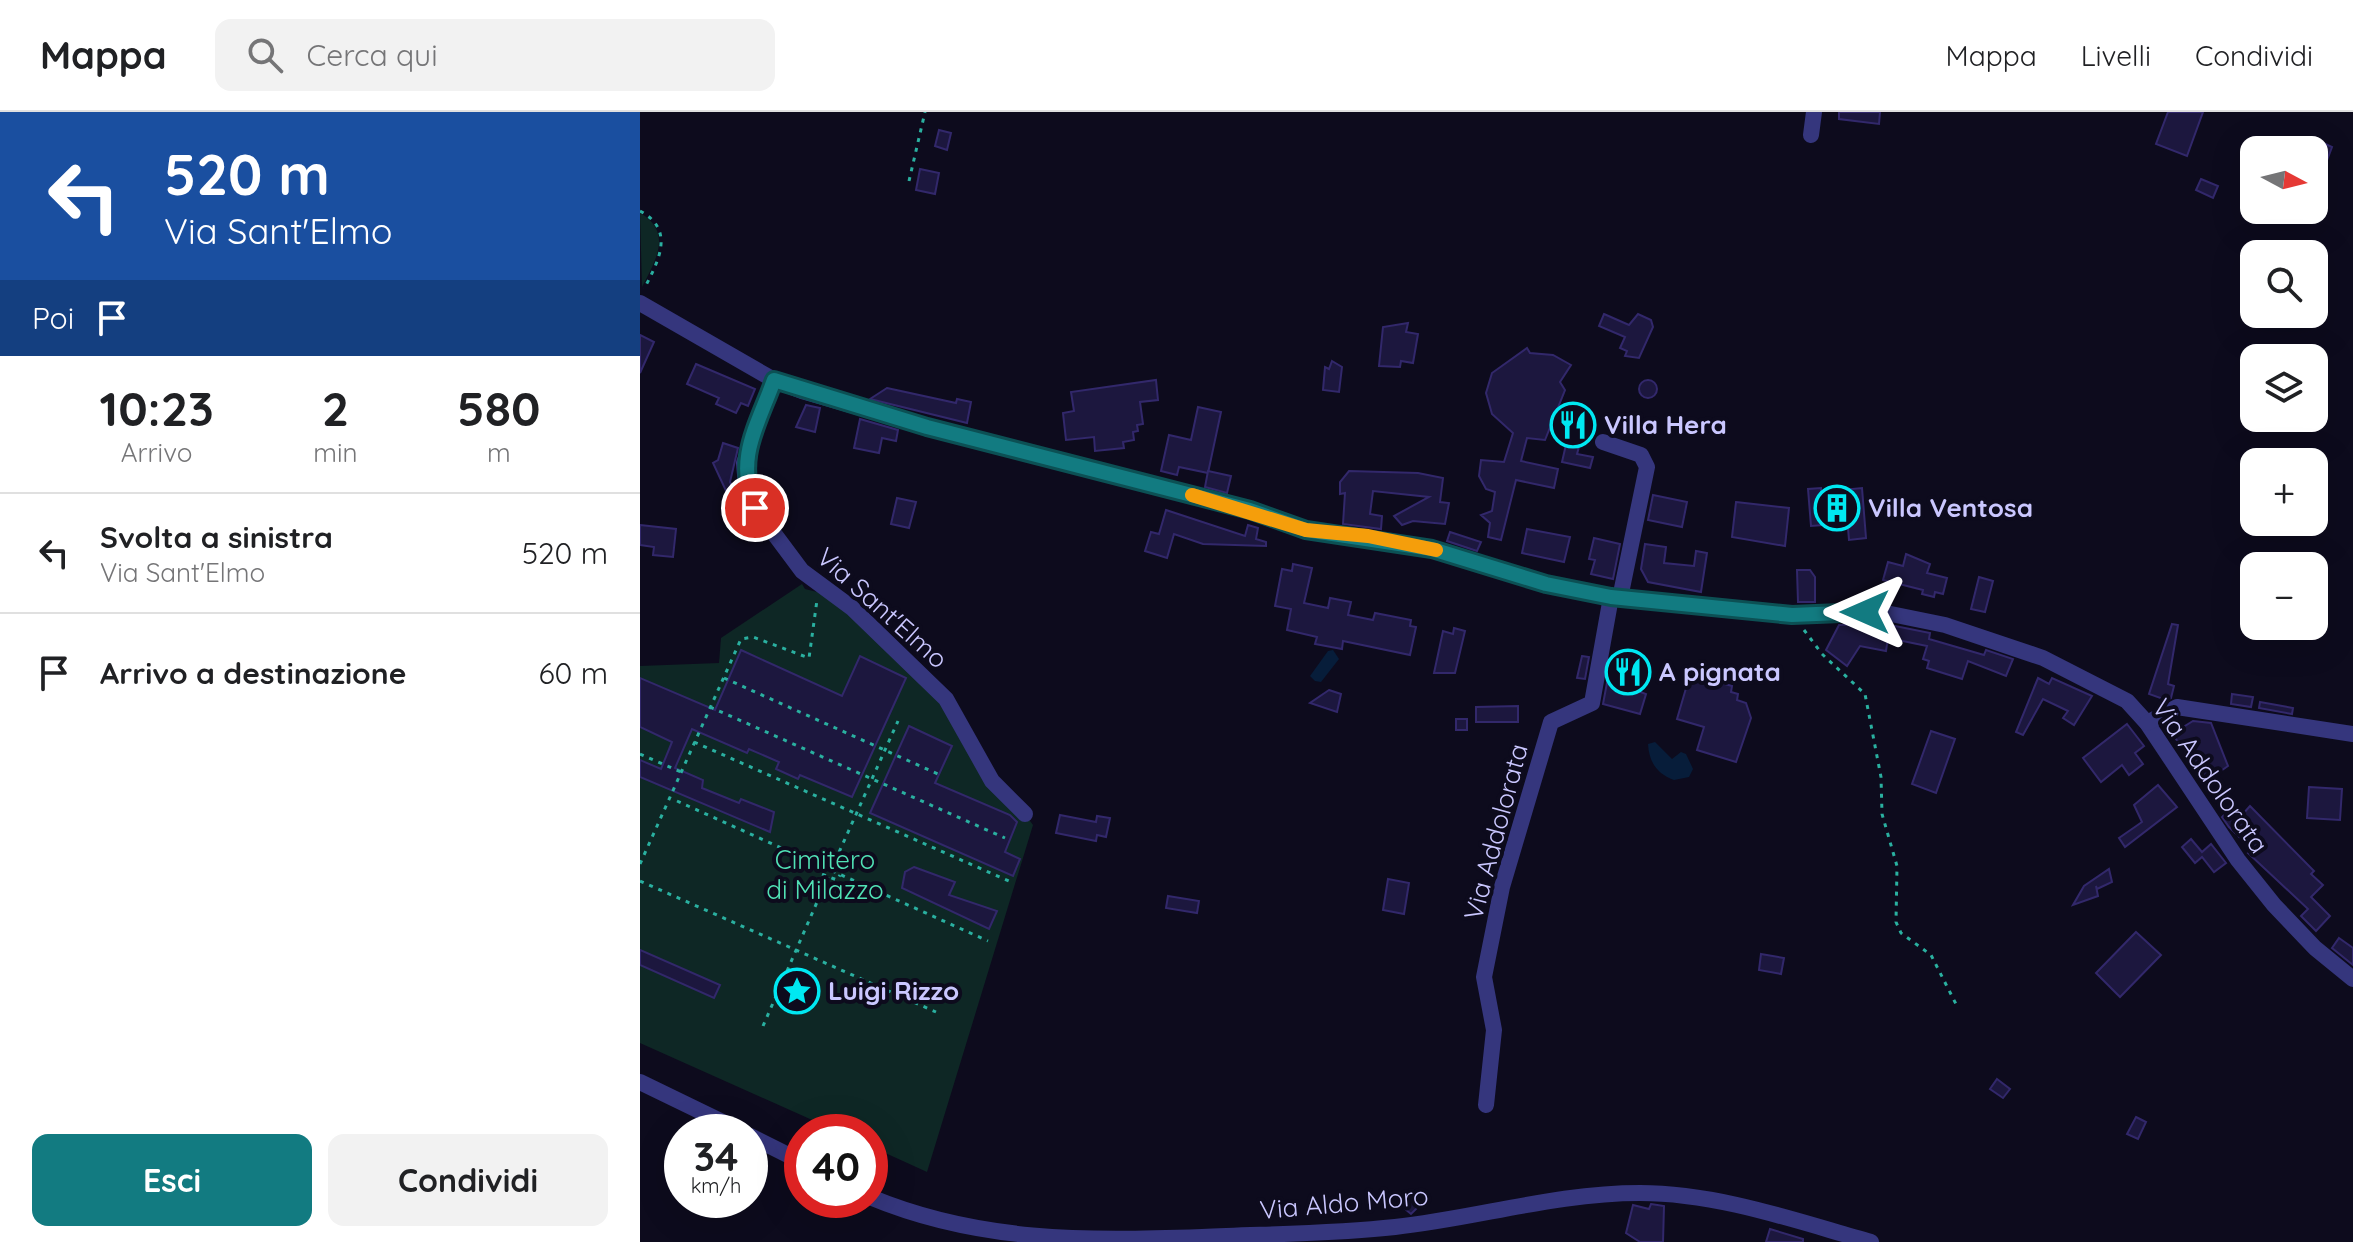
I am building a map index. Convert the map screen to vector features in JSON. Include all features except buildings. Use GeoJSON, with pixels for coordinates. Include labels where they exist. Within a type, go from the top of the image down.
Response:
{"type":"FeatureCollection","features":[{"type":"Feature","properties":{"kind":"street"},"geometry":{"type":"LineString","coordinates":[[1811,135],[1814,112]]}},
{"type":"Feature","properties":{"kind":"street","name":"Via Addolorata"},"geometry":{"type":"LineString","coordinates":[[640,303],[774,380],[927,427],[1250,510],[1306,530],[1432,549],[1546,584],[1616,597],[1792,615],[1886,613],[1983,636],[2091,679],[2127,701],[2147,723],[2238,860],[2315,948],[2353,979]]}},
{"type":"Feature","properties":{"kind":"street","name":"Via Sant'Elmo"},"geometry":{"type":"LineString","coordinates":[[774,380],[744,463],[746,486],[755,508],[802,571],[852,608],[946,699],[992,781],[1025,814]]}},
{"type":"Feature","properties":{"kind":"street","name":"Via Addolorata"},"geometry":{"type":"LineString","coordinates":[[1486,1105],[1494,1030],[1484,977],[1502,887],[1551,722],[1592,703],[1647,467],[1641,455],[1603,442]]}},
{"type":"Feature","properties":{"kind":"street"},"geometry":{"type":"LineString","coordinates":[[2147,723],[2177,707],[2353,734]]}},
{"type":"Feature","properties":{"kind":"street"},"geometry":{"type":"LineString","coordinates":[[640,1082],[706,1114]]}},
{"type":"Feature","properties":{"kind":"street","name":"Via Aldo Moro"},"geometry":{"type":"LineString","coordinates":[[888,1205],[929,1222],[976,1235],[1024,1241],[1079,1242],[1397,1227],[1535,1200],[1643,1193],[1728,1204],[1871,1242]]}},
{"type":"Feature","properties":{"kind":"path"},"geometry":{"type":"LineString","coordinates":[[909,181],[925,112]]}},
{"type":"Feature","properties":{"kind":"path"},"geometry":{"type":"LineString","coordinates":[[640,211],[658,226],[662,249],[640,296]]}},
{"type":"Feature","properties":{"kind":"path"},"geometry":{"type":"LineString","coordinates":[[640,864],[741,639],[753,637],[809,658],[822,586]]}},
{"type":"Feature","properties":{"kind":"path"},"geometry":{"type":"LineString","coordinates":[[1792,615],[1822,654],[1865,694],[1881,777],[1882,814],[1897,866],[1896,922],[1901,933],[1931,955],[1958,1008]]}},
{"type":"Feature","properties":{"kind":"path"},"geometry":{"type":"LineString","coordinates":[[724,678],[938,774]]}},
{"type":"Feature","properties":{"kind":"path"},"geometry":{"type":"LineString","coordinates":[[710,707],[1005,838]]}},
{"type":"Feature","properties":{"kind":"path"},"geometry":{"type":"LineString","coordinates":[[831,871],[898,721]]}},
{"type":"Feature","properties":{"kind":"path"},"geometry":{"type":"LineString","coordinates":[[694,742],[1011,882]]}},
{"type":"Feature","properties":{"kind":"path"},"geometry":{"type":"LineString","coordinates":[[640,754],[681,772]]}},
{"type":"Feature","properties":{"kind":"path"},"geometry":{"type":"LineString","coordinates":[[677,801],[988,941]]}},
{"type":"Feature","properties":{"kind":"path"},"geometry":{"type":"LineString","coordinates":[[822,867],[819,873],[837,880],[840,875]]}},
{"type":"Feature","properties":{"kind":"path"},"geometry":{"type":"LineString","coordinates":[[763,1026],[828,877]]}},
{"type":"Feature","properties":{"kind":"path"},"geometry":{"type":"LineString","coordinates":[[640,881],[936,1012]]}},
{"type":"Feature","properties":{"kind":"green space"},"geometry":{"type":"Polygon","coordinates":[[[640,213],[650,221],[659,238],[656,257],[642,287],[640,213]]]}},
{"type":"Feature","properties":{"kind":"green space","name":"Cimitero di Milazzo"},"geometry":{"type":"Polygon","coordinates":[[[802,584],[805,589],[829,595],[926,682],[1033,825],[927,1172],[888,1154],[888,1114],[799,1114],[640,1043],[640,666],[719,663],[721,638],[802,584]]]}},
{"type":"Feature","properties":{"kind":"water"},"geometry":{"type":"Polygon","coordinates":[[[1333,650],[1339,659],[1321,682],[1315,681],[1310,676],[1328,651],[1333,650]]]}},
{"type":"Feature","properties":{"kind":"water"},"geometry":{"type":"Polygon","coordinates":[[[1655,742],[1672,759],[1681,752],[1686,754],[1693,769],[1689,777],[1674,780],[1659,771],[1652,762],[1648,744],[1655,742]]]}},
{"type":"Feature","properties":{"kind":"slow traffic"},"geometry":{"type":"LineString","coordinates":[[1192,495],[1250,510],[1306,530],[1368,536],[1436,550]]}},
{"type":"Feature","properties":{"kind":"place","name":"Villa Hera"},"geometry":{"type":"Point","coordinates":[1573,425]}},
{"type":"Feature","properties":{"kind":"place","name":"Villa Ventosa"},"geometry":{"type":"Point","coordinates":[1837,508]}},
{"type":"Feature","properties":{"kind":"place","name":"A pignata"},"geometry":{"type":"Point","coordinates":[1628,672]}},
{"type":"Feature","properties":{"kind":"place","name":"Luigi Rizzo"},"geometry":{"type":"Point","coordinates":[797,991]}},
{"type":"Feature","properties":{"kind":"route"},"geometry":{"type":"LineString","coordinates":[[755,508],[746,486],[744,463],[774,380],[927,427],[1250,510],[1306,530],[1368,536],[1432,549],[1546,584],[1611,597],[1792,615],[1865,612]]}}]}
